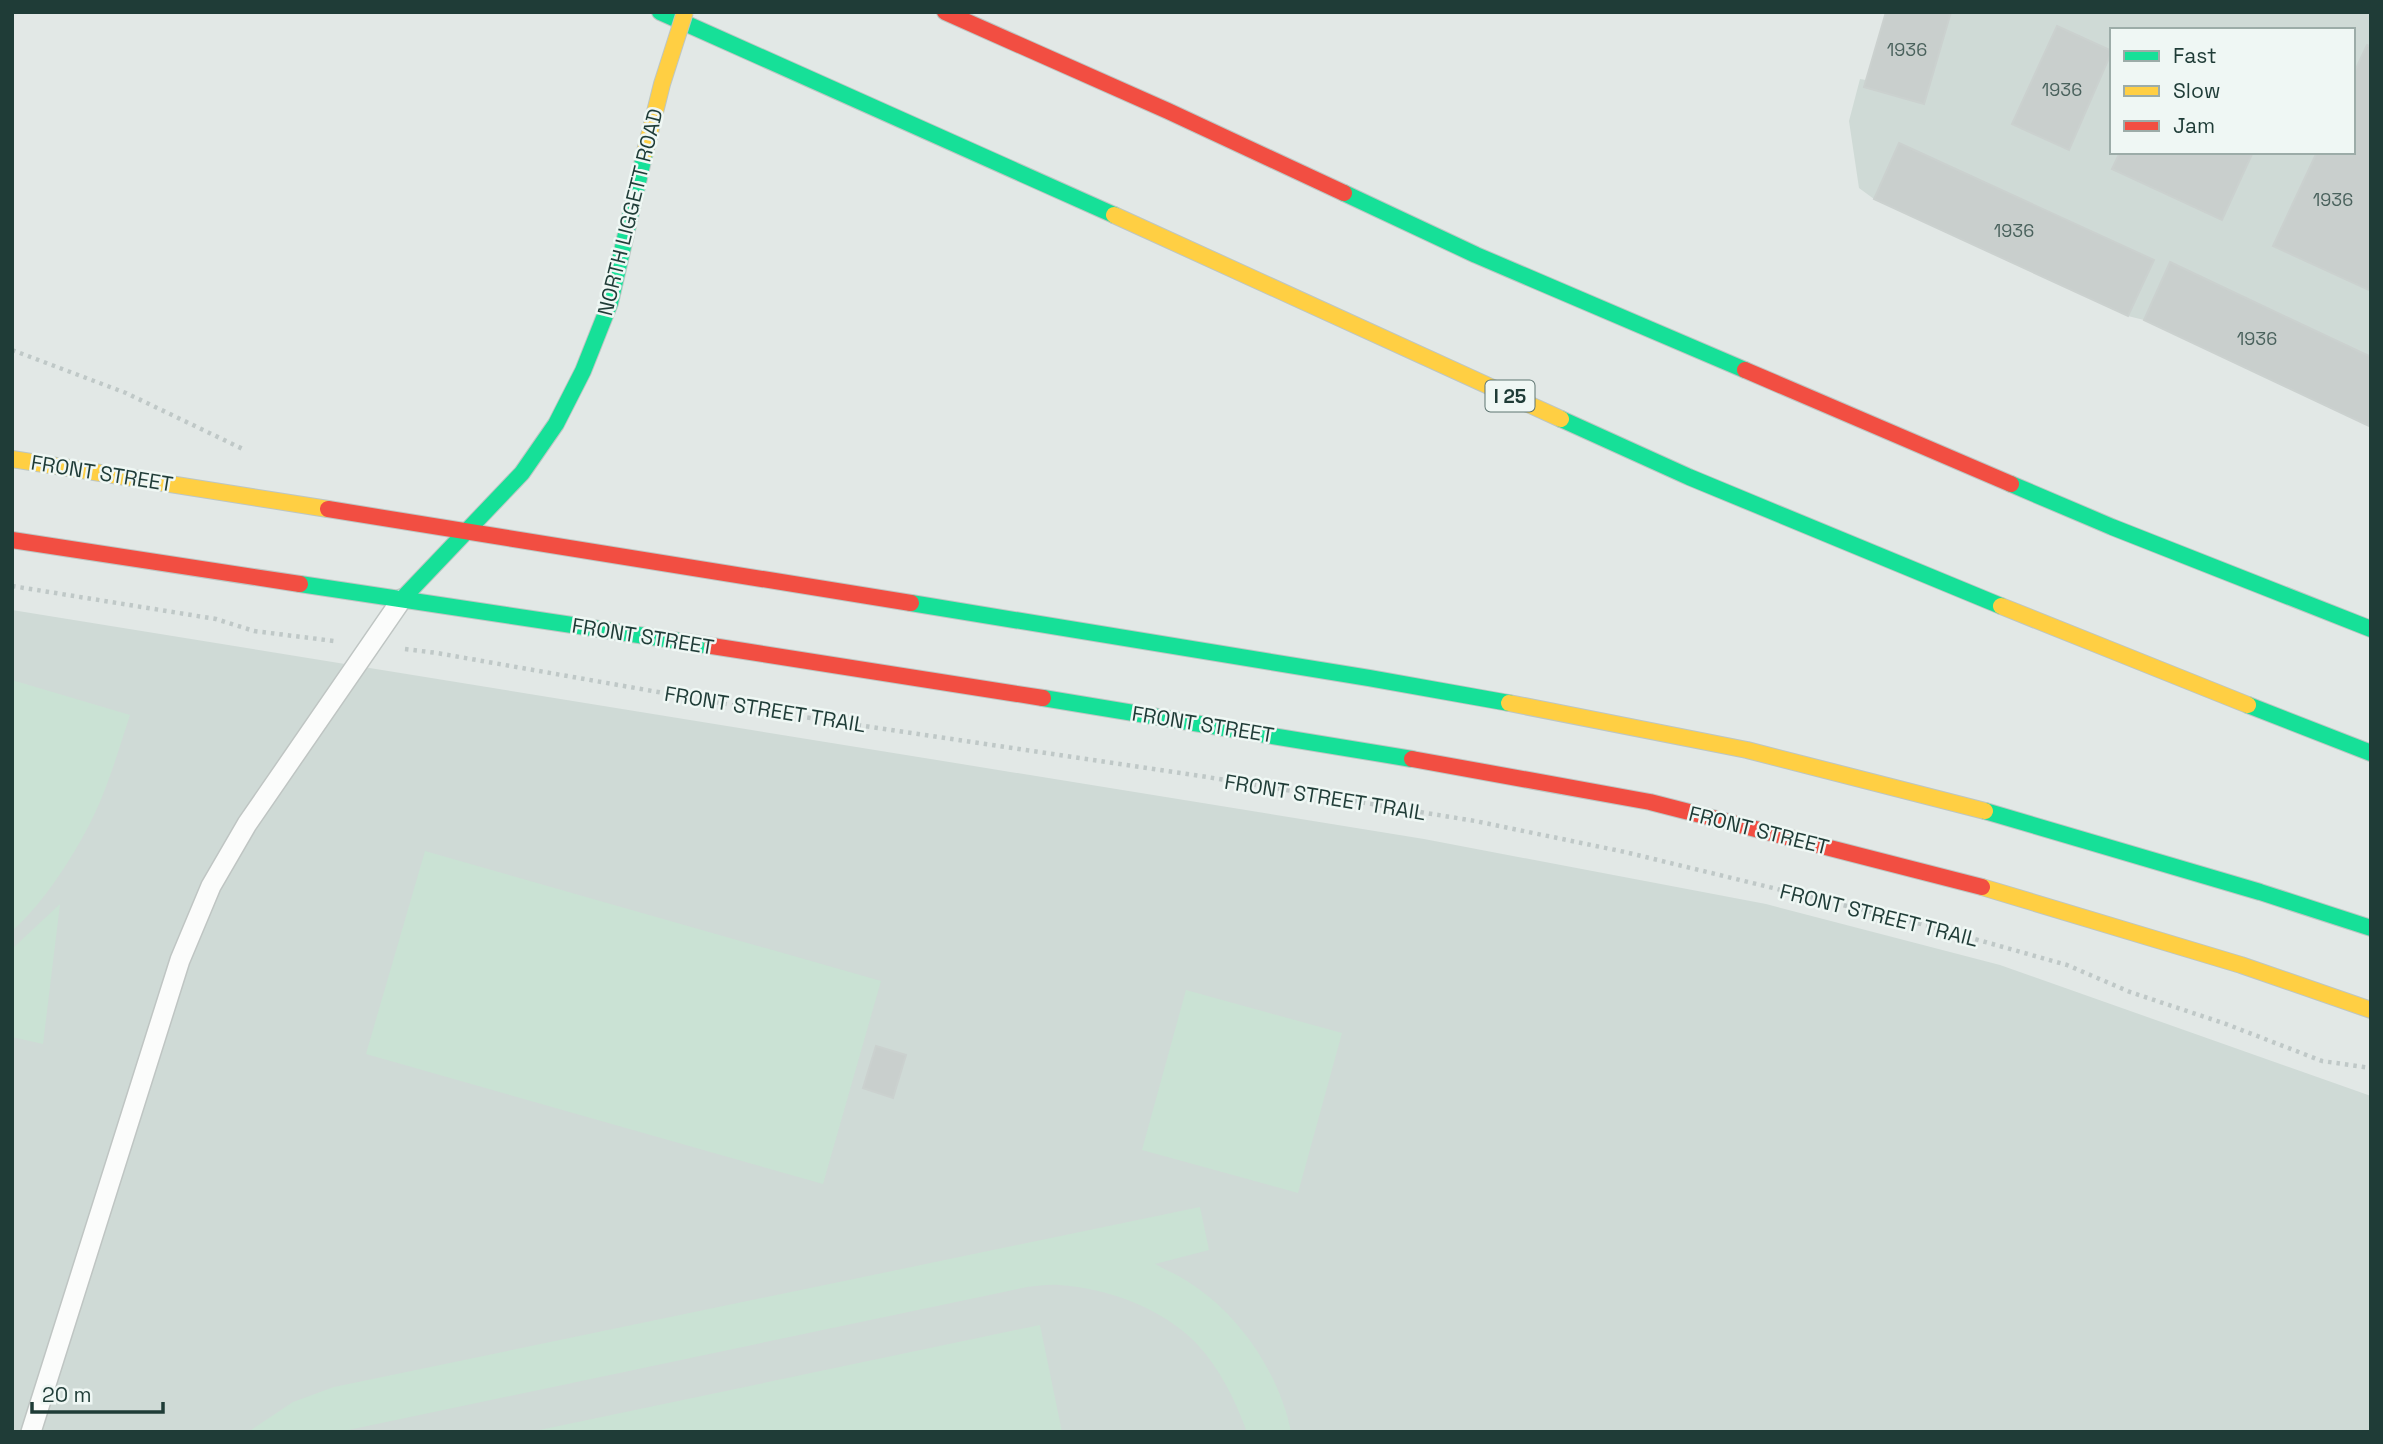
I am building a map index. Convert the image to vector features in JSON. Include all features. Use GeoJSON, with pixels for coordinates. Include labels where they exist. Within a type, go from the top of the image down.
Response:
{"type":"FeatureCollection","features":[{"type":"Feature","properties":{"kind":"main road","name":"I 25"},"geometry":{"type":"LineString","coordinates":[[660,12],[1689,477],[2120,655],[2371,753]]}},
{"type":"Feature","properties":{"kind":"main road","name":"NORTH LIGGETT ROAD"},"geometry":{"type":"LineString","coordinates":[[402,599],[470,531],[522,473],[556,424],[583,371],[610,303],[662,84],[685,12]]}},
{"type":"Feature","properties":{"kind":"main road"},"geometry":{"type":"LineString","coordinates":[[945,12],[1168,111],[1476,255],[2112,527],[2371,629]]}},
{"type":"Feature","properties":{"kind":"main road","name":"FRONT STREET"},"geometry":{"type":"LineString","coordinates":[[12,459],[1497,699],[1784,760],[1977,809],[2260,892],[2371,928]]}},
{"type":"Feature","properties":{"kind":"main road","name":"FRONT STREET"},"geometry":{"type":"LineString","coordinates":[[12,540],[910,676],[1304,740],[1650,802],[2007,894],[2241,965],[2371,1010]]}},
{"type":"Feature","properties":{"kind":"lane"},"geometry":{"type":"LineString","coordinates":[[31,1432],[180,960],[211,886],[247,824],[402,599]]}},
{"type":"Feature","properties":{"kind":"path","name":"FRONT STREET TRAIL"},"geometry":{"type":"LineString","coordinates":[[12,586],[216,619],[254,631],[437,653],[777,713],[1410,810],[1625,852],[1924,925],[2067,965],[2130,992],[2226,1024],[2322,1061],[2371,1068]]}},
{"type":"Feature","properties":{"kind":"shaded area"},"geometry":{"type":"Polygon","coordinates":[[[1886,12],[2371,12],[2371,427],[2144,320],[2128,316],[1874,199],[1859,188],[1849,121],[1860,79],[1866,80],[1886,12]]]}},
{"type":"Feature","properties":{"kind":"shaded area"},"geometry":{"type":"Polygon","coordinates":[[[12,610],[1424,839],[1766,904],[2000,965],[2371,1096],[2371,1432],[12,1432],[12,610]]]}},
{"type":"Feature","properties":{"kind":"green space"},"geometry":{"type":"Polygon","coordinates":[[[12,680],[130,715],[106,787],[86,831],[64,869],[12,931],[12,680]]]}},
{"type":"Feature","properties":{"kind":"green space"},"geometry":{"type":"Polygon","coordinates":[[[425,851],[881,981],[823,1184],[366,1054],[425,851]]]}},
{"type":"Feature","properties":{"kind":"green space"},"geometry":{"type":"Polygon","coordinates":[[[60,904],[43,1044],[12,1037],[12,949],[60,904]]]}},
{"type":"Feature","properties":{"kind":"green space"},"geometry":{"type":"Polygon","coordinates":[[[1186,990],[1342,1033],[1298,1193],[1142,1150],[1186,990]]]}},
{"type":"Feature","properties":{"kind":"green space"},"geometry":{"type":"Polygon","coordinates":[[[1200,1207],[1209,1250],[1155,1264],[1211,1298],[1242,1331],[1256,1349],[1278,1389],[1291,1432],[1247,1432],[1220,1374],[1196,1343],[1167,1320],[1114,1295],[1096,1290],[1051,1285],[1027,1287],[339,1432],[248,1432],[293,1402],[334,1387],[1200,1207]]]}},
{"type":"Feature","properties":{"kind":"green space"},"geometry":{"type":"Polygon","coordinates":[[[1040,1325],[1062,1432],[530,1432],[1040,1325]]]}},
{"type":"Feature","properties":{"kind":"building"},"geometry":{"type":"Polygon","coordinates":[[[1886,12],[1951,12],[1924,104],[1864,87],[1886,12]]]}},
{"type":"Feature","properties":{"kind":"building"},"geometry":{"type":"Polygon","coordinates":[[[2057,26],[2110,50],[2069,150],[2012,124],[2057,26]]]}},
{"type":"Feature","properties":{"kind":"building"},"geometry":{"type":"Polygon","coordinates":[[[2367,45],[2371,47],[2371,291],[2273,246],[2316,154],[2355,154],[2355,71],[2367,45]]]}},
{"type":"Feature","properties":{"kind":"building"},"geometry":{"type":"Polygon","coordinates":[[[1899,143],[2154,260],[2128,316],[1874,199],[1899,143]]]}},
{"type":"Feature","properties":{"kind":"building"},"geometry":{"type":"Polygon","coordinates":[[[2119,154],[2252,154],[2222,220],[2112,169],[2119,154]]]}},
{"type":"Feature","properties":{"kind":"building"},"geometry":{"type":"Polygon","coordinates":[[[2170,262],[2371,357],[2371,427],[2144,320],[2170,262]]]}},
{"type":"Feature","properties":{"kind":"building"},"geometry":{"type":"Polygon","coordinates":[[[876,1046],[906,1055],[893,1098],[863,1088],[876,1046]]]}},
{"type":"Feature","properties":{"kind":"traffic: fast"},"geometry":{"type":"LineString","coordinates":[[660,12],[1114,215]]}},
{"type":"Feature","properties":{"kind":"traffic: fast"},"geometry":{"type":"LineString","coordinates":[[402,599],[522,473],[556,424],[583,371],[610,303],[645,152]]}},
{"type":"Feature","properties":{"kind":"traffic: fast"},"geometry":{"type":"LineString","coordinates":[[1344,193],[1476,255],[1745,370]]}},
{"type":"Feature","properties":{"kind":"traffic: fast"},"geometry":{"type":"LineString","coordinates":[[1561,419],[1689,477],[2001,606]]}},
{"type":"Feature","properties":{"kind":"traffic: fast"},"geometry":{"type":"LineString","coordinates":[[2011,484],[2112,527],[2371,629]]}},
{"type":"Feature","properties":{"kind":"traffic: fast"},"geometry":{"type":"LineString","coordinates":[[300,584],[712,646]]}},
{"type":"Feature","properties":{"kind":"traffic: fast"},"geometry":{"type":"LineString","coordinates":[[911,603],[1509,703]]}},
{"type":"Feature","properties":{"kind":"traffic: fast"},"geometry":{"type":"LineString","coordinates":[[1043,698],[1412,759]]}},
{"type":"Feature","properties":{"kind":"traffic: fast"},"geometry":{"type":"LineString","coordinates":[[2248,705],[2371,753]]}},
{"type":"Feature","properties":{"kind":"traffic: fast"},"geometry":{"type":"LineString","coordinates":[[1985,811],[2260,892],[2371,928]]}},
{"type":"Feature","properties":{"kind":"traffic: slow"},"geometry":{"type":"LineString","coordinates":[[645,152],[662,84],[685,12]]}},
{"type":"Feature","properties":{"kind":"traffic: slow"},"geometry":{"type":"LineString","coordinates":[[1114,215],[1561,419]]}},
{"type":"Feature","properties":{"kind":"traffic: slow"},"geometry":{"type":"LineString","coordinates":[[12,459],[328,509]]}},
{"type":"Feature","properties":{"kind":"traffic: slow"},"geometry":{"type":"LineString","coordinates":[[2001,606],[2248,705]]}},
{"type":"Feature","properties":{"kind":"traffic: slow"},"geometry":{"type":"LineString","coordinates":[[1509,703],[1747,750],[1985,811]]}},
{"type":"Feature","properties":{"kind":"traffic: slow"},"geometry":{"type":"LineString","coordinates":[[1982,887],[2241,965],[2371,1010]]}},
{"type":"Feature","properties":{"kind":"traffic: jam"},"geometry":{"type":"LineString","coordinates":[[945,12],[1344,193]]}},
{"type":"Feature","properties":{"kind":"traffic: jam"},"geometry":{"type":"LineString","coordinates":[[1745,370],[2011,484]]}},
{"type":"Feature","properties":{"kind":"traffic: jam"},"geometry":{"type":"LineString","coordinates":[[328,509],[911,603]]}},
{"type":"Feature","properties":{"kind":"traffic: jam"},"geometry":{"type":"LineString","coordinates":[[12,540],[300,584]]}},
{"type":"Feature","properties":{"kind":"traffic: jam"},"geometry":{"type":"LineString","coordinates":[[712,646],[1043,698]]}},
{"type":"Feature","properties":{"kind":"traffic: jam"},"geometry":{"type":"LineString","coordinates":[[1412,759],[1650,802],[1982,887]]}}]}
